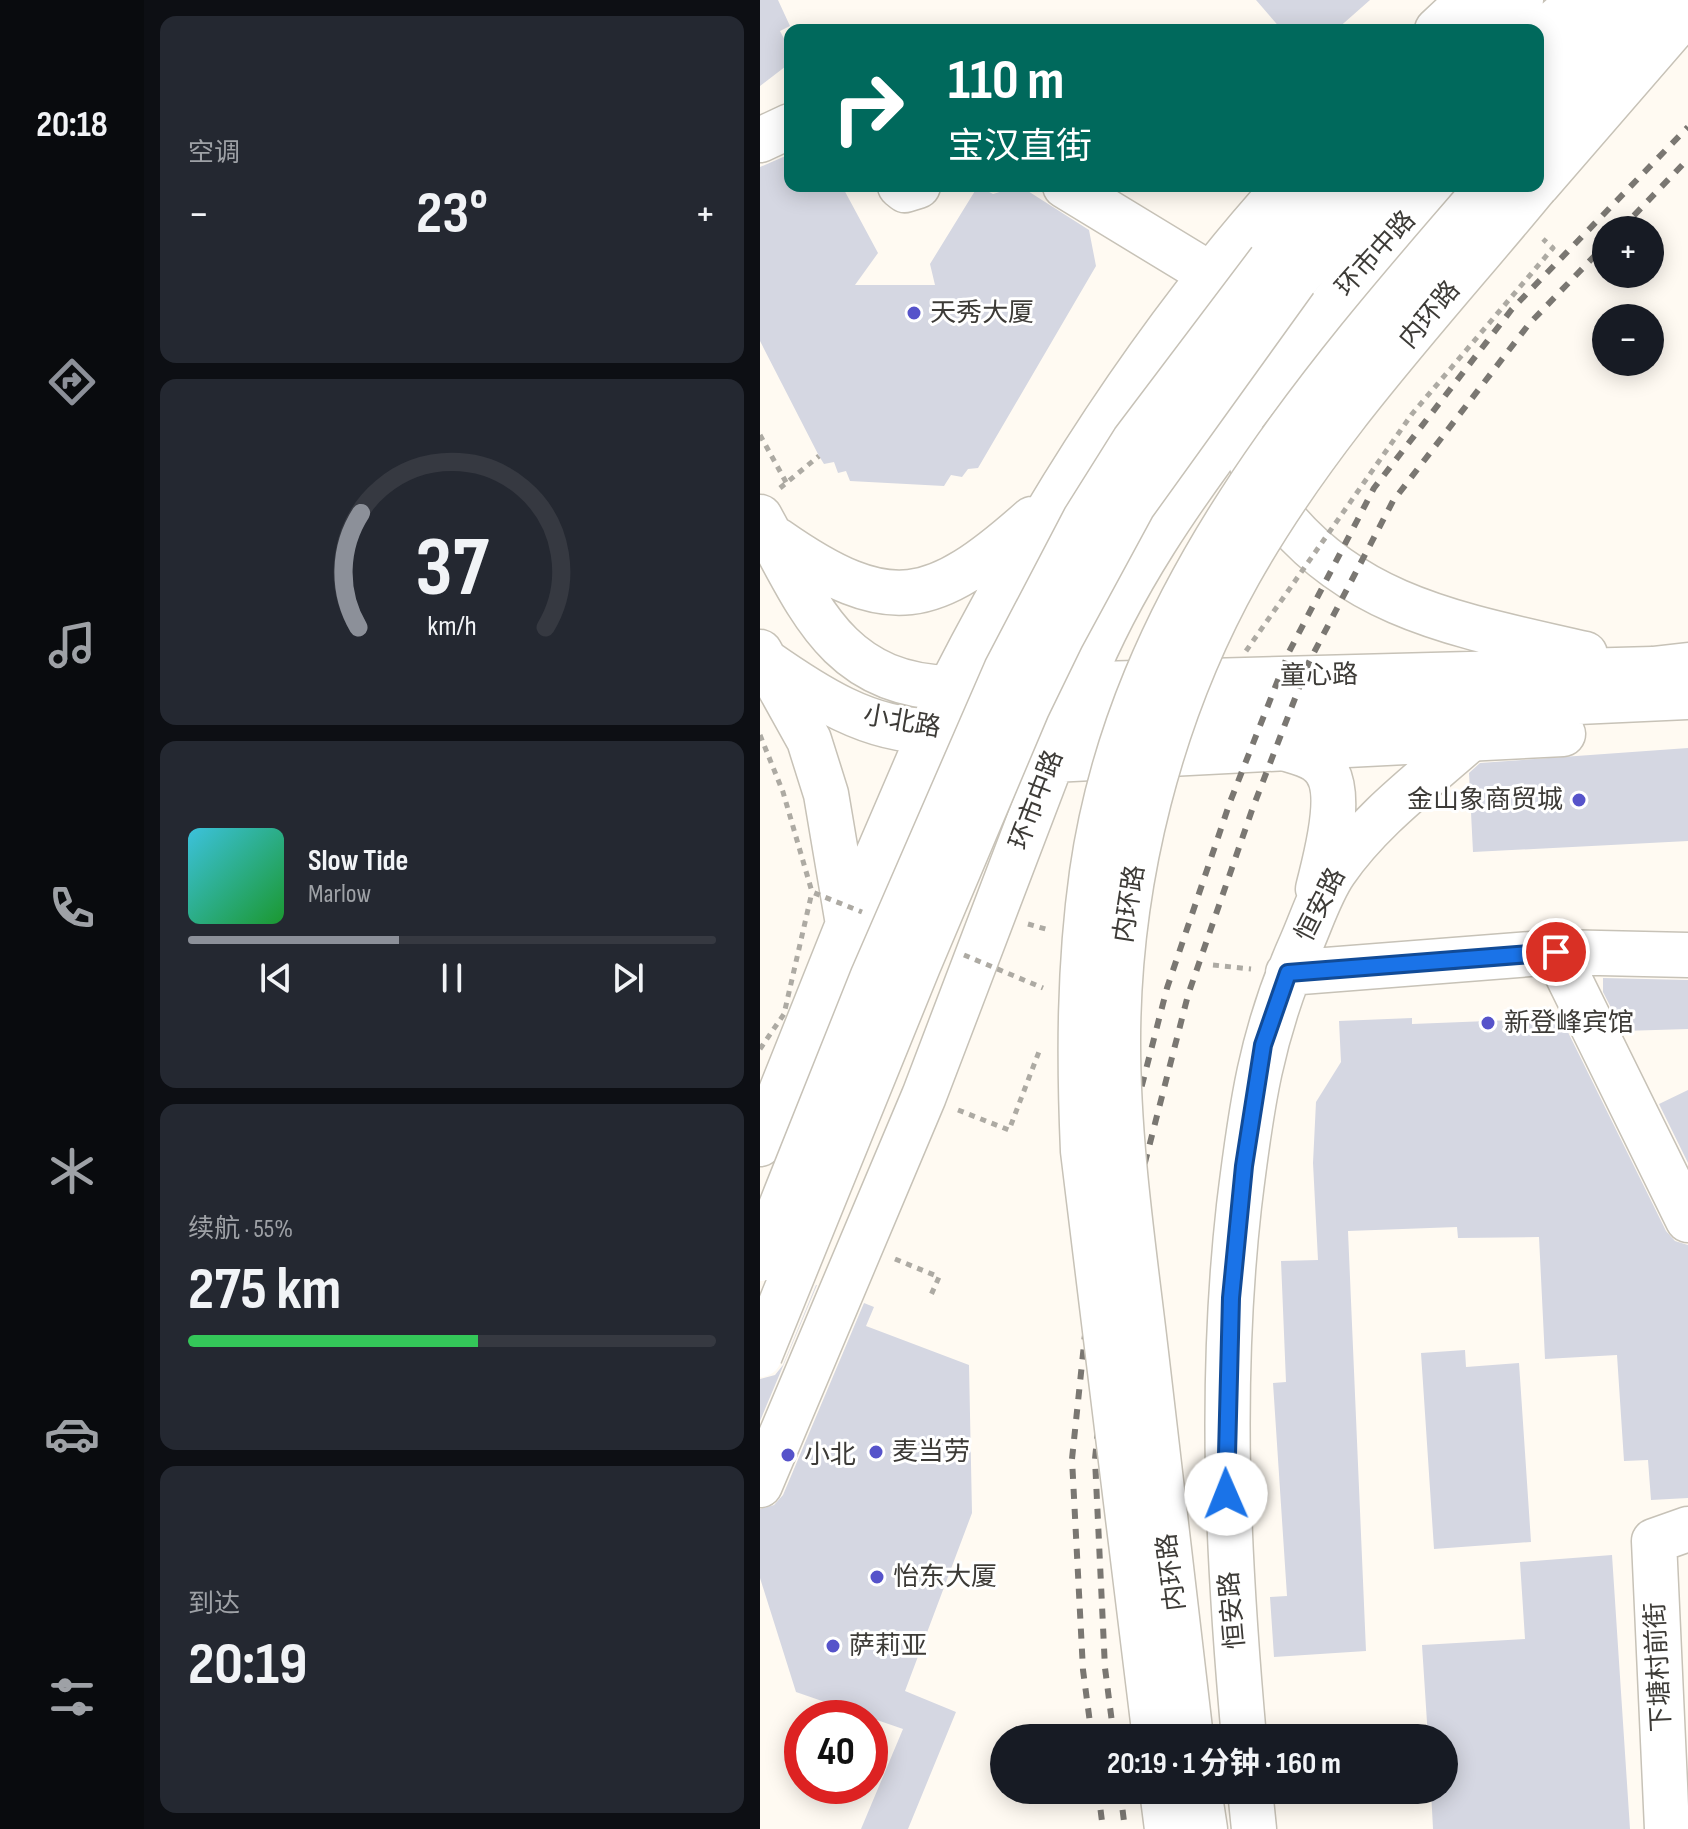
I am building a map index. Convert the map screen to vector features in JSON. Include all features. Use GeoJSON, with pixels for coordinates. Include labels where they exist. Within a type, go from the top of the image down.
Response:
{"type":"FeatureCollection","features":[{"type":"Feature","properties":{"kind":"main road"},"geometry":{"type":"LineString","coordinates":[[1443,24],[1469,0]]}},
{"type":"Feature","properties":{"kind":"main road"},"geometry":{"type":"LineString","coordinates":[[1495,24],[1521,0]]}},
{"type":"Feature","properties":{"kind":"main road"},"geometry":{"type":"LineString","coordinates":[[1544,32],[1580,0]]}},
{"type":"Feature","properties":{"kind":"main road"},"geometry":{"type":"LineString","coordinates":[[1544,82],[1628,0]]}},
{"type":"Feature","properties":{"kind":"main road"},"geometry":{"type":"LineString","coordinates":[[1544,123],[1651,0]]}},
{"type":"Feature","properties":{"kind":"main road","name":"内环路"},"geometry":{"type":"LineString","coordinates":[[1544,177],[1688,11]]}},
{"type":"Feature","properties":{"kind":"main road"},"geometry":{"type":"LineString","coordinates":[[760,140],[784,129]]}},
{"type":"Feature","properties":{"kind":"main road"},"geometry":{"type":"LineString","coordinates":[[1075,192],[1213,276]]}},
{"type":"Feature","properties":{"kind":"main road"},"geometry":{"type":"LineString","coordinates":[[760,1144],[848,924],[950,688],[1061,494],[1121,399],[1213,276],[1281,192]]}},
{"type":"Feature","properties":{"kind":"main road","name":"环市中路"},"geometry":{"type":"LineString","coordinates":[[760,1355],[924,952],[1027,708],[1062,636],[1133,505],[1283,271],[1329,192]]}},
{"type":"Feature","properties":{"kind":"main road","name":"环市中路"},"geometry":{"type":"LineString","coordinates":[[760,1259],[879,961],[962,766],[1019,645],[1085,519],[1134,441],[1283,271],[1375,192]]}},
{"type":"Feature","properties":{"kind":"main road","name":"环市中路"},"geometry":{"type":"LineString","coordinates":[[760,1485],[965,992],[1058,744],[1062,684],[1204,467],[1346,285],[1431,192]]}},
{"type":"Feature","properties":{"kind":"main road","name":"内环路"},"geometry":{"type":"LineString","coordinates":[[1153,1724],[1083,1151],[1079,1060],[1081,991],[1092,871],[1106,805],[1134,711],[1157,652],[1184,591],[1214,538],[1256,473],[1341,361],[1484,192]]}},
{"type":"Feature","properties":{"kind":"main road","name":"内环路"},"geometry":{"type":"LineString","coordinates":[[1189,1724],[1127,1197],[1119,1091],[1119,982],[1126,917],[1143,827],[1157,773],[1198,661],[1237,577],[1266,528],[1335,430],[1531,192]]}},
{"type":"Feature","properties":{"kind":"main road"},"geometry":{"type":"LineString","coordinates":[[1121,399],[1120,442],[1126,461],[1136,474],[1153,485],[1167,486],[1204,467]]}},
{"type":"Feature","properties":{"kind":"main road"},"geometry":{"type":"LineString","coordinates":[[1058,744],[1287,749],[1610,730],[1639,722],[1677,683],[1485,631],[1411,608],[1358,585],[1315,551],[1271,502],[1237,424]]}},
{"type":"Feature","properties":{"kind":"main road"},"geometry":{"type":"LineString","coordinates":[[773,507],[837,578],[866,587],[924,593],[953,582],[993,554],[1061,494]]}},
{"type":"Feature","properties":{"kind":"main road"},"geometry":{"type":"LineString","coordinates":[[1061,494],[1033,607],[1033,633],[1062,684]]}},
{"type":"Feature","properties":{"kind":"main road","name":"小北路"},"geometry":{"type":"LineString","coordinates":[[773,507],[807,599],[844,650],[863,666],[894,681],[950,688]]}},
{"type":"Feature","properties":{"kind":"main road"},"geometry":{"type":"LineString","coordinates":[[763,656],[809,740],[826,794],[848,924]]}},
{"type":"Feature","properties":{"kind":"main road","name":"小北路"},"geometry":{"type":"LineString","coordinates":[[763,656],[844,710],[877,723],[1058,744]]}},
{"type":"Feature","properties":{"kind":"main road","name":"童心路"},"geometry":{"type":"LineString","coordinates":[[950,688],[1062,684],[1677,683]]}},
{"type":"Feature","properties":{"kind":"main road","name":"童心路"},"geometry":{"type":"LineString","coordinates":[[1058,744],[1677,683]]}},
{"type":"Feature","properties":{"kind":"main road"},"geometry":{"type":"LineString","coordinates":[[950,688],[968,702],[989,738],[1001,800],[1002,846],[989,909],[965,992]]}},
{"type":"Feature","properties":{"kind":"main road"},"geometry":{"type":"LineString","coordinates":[[760,1308],[989,738]]}},
{"type":"Feature","properties":{"kind":"main road","name":"恒安路"},"geometry":{"type":"LineString","coordinates":[[1243,1724],[1225,1468],[1231,1298],[1253,1096],[1263,1045],[1288,973],[1334,872],[1373,827],[1469,740]]}},
{"type":"Feature","properties":{"kind":"main road"},"geometry":{"type":"LineString","coordinates":[[1287,749],[1319,761],[1330,777],[1333,802],[1331,830],[1310,922]]}},
{"type":"Feature","properties":{"kind":"main road"},"geometry":{"type":"LineString","coordinates":[[1288,973],[1556,952],[1688,955]]}},
{"type":"Feature","properties":{"kind":"main road"},"geometry":{"type":"LineString","coordinates":[[1556,952],[1688,1220]]}},
{"type":"Feature","properties":{"kind":"main road","name":"下塘村前街"},"geometry":{"type":"LineString","coordinates":[[1667,1829],[1654,1541],[1688,1529]]}},
{"type":"Feature","properties":{"kind":"main road"},"geometry":{"type":"LineString","coordinates":[[1164,1804],[1167,1829]]}},
{"type":"Feature","properties":{"kind":"main road"},"geometry":{"type":"LineString","coordinates":[[1201,1804],[1205,1829]]}},
{"type":"Feature","properties":{"kind":"main road"},"geometry":{"type":"LineString","coordinates":[[1251,1804],[1254,1829]]}},
{"type":"Feature","properties":{"kind":"path"},"geometry":{"type":"LineString","coordinates":[[760,435],[773,507]]}},
{"type":"Feature","properties":{"kind":"path"},"geometry":{"type":"LineString","coordinates":[[773,507],[819,456]]}},
{"type":"Feature","properties":{"kind":"path"},"geometry":{"type":"LineString","coordinates":[[760,1049],[784,1014],[812,892]]}},
{"type":"Feature","properties":{"kind":"path"},"geometry":{"type":"LineString","coordinates":[[924,1096],[1009,1130],[1043,1040]]}},
{"type":"Feature","properties":{"kind":"path"},"geometry":{"type":"LineString","coordinates":[[861,1246],[939,1277],[931,1295]]}},
{"type":"Feature","properties":{"kind":"building"},"geometry":{"type":"Polygon","coordinates":[[[760,0],[778,0],[789,24],[784,24],[784,29],[780,31],[784,39],[784,68],[760,86],[760,0]]]}},
{"type":"Feature","properties":{"kind":"building"},"geometry":{"type":"Polygon","coordinates":[[[1256,0],[1370,0],[1343,24],[1277,24],[1256,0]]]}},
{"type":"Feature","properties":{"kind":"building","name":"天秀大厦"},"geometry":{"type":"Polygon","coordinates":[[[784,157],[784,192],[845,192],[878,253],[855,285],[935,285],[930,264],[974,192],[1029,192],[1089,230],[1096,266],[978,468],[968,469],[962,477],[951,475],[944,486],[850,481],[846,471],[838,473],[834,462],[824,464],[760,341],[760,167],[784,157]]]}},
{"type":"Feature","properties":{"kind":"building","name":"金山象商贸城"},"geometry":{"type":"Polygon","coordinates":[[[1688,748],[1688,841],[1473,852],[1469,773],[1480,763],[1688,748]]]}},
{"type":"Feature","properties":{"kind":"building"},"geometry":{"type":"Polygon","coordinates":[[[1603,978],[1688,980],[1688,1029],[1623,1031],[1603,992],[1603,978]]]}},
{"type":"Feature","properties":{"kind":"building"},"geometry":{"type":"Polygon","coordinates":[[[1412,1018],[1412,1024],[1561,1018],[1666,1231],[1675,1241],[1688,1245],[1688,1498],[1651,1500],[1648,1460],[1624,1461],[1617,1355],[1545,1359],[1539,1237],[1458,1238],[1457,1227],[1348,1231],[1366,1651],[1274,1657],[1270,1597],[1287,1596],[1273,1383],[1286,1382],[1281,1261],[1318,1260],[1313,1163],[1316,1102],[1341,1062],[1339,1021],[1412,1018]]]}},
{"type":"Feature","properties":{"kind":"building"},"geometry":{"type":"Polygon","coordinates":[[[1688,1090],[1688,1163],[1659,1104],[1688,1090]]]}},
{"type":"Feature","properties":{"kind":"building"},"geometry":{"type":"Polygon","coordinates":[[[816,1285],[760,1421],[760,1379],[775,1375],[783,1365],[816,1285]]]}},
{"type":"Feature","properties":{"kind":"building","name":"怡东大厦"},"geometry":{"type":"Polygon","coordinates":[[[864,1303],[874,1307],[866,1326],[969,1365],[972,1513],[905,1691],[956,1712],[908,1829],[861,1829],[872,1804],[888,1804],[888,1765],[903,1729],[888,1724],[888,1700],[819,1700],[796,1692],[760,1578],[760,1509],[774,1505],[783,1495],[864,1303]]]}},
{"type":"Feature","properties":{"kind":"building"},"geometry":{"type":"Polygon","coordinates":[[[1465,1350],[1466,1367],[1519,1363],[1531,1542],[1434,1549],[1421,1353],[1465,1350]]]}},
{"type":"Feature","properties":{"kind":"building"},"geometry":{"type":"Polygon","coordinates":[[[1612,1555],[1630,1829],[1433,1829],[1432,1804],[1458,1804],[1458,1724],[1427,1724],[1422,1645],[1525,1639],[1520,1562],[1612,1555]]]}},
{"type":"Feature","properties":{"kind":"railway"},"geometry":{"type":"LineString","coordinates":[[1090,1724],[1083,1670],[1072,1459],[1090,1287],[1167,988],[1230,802],[1289,652],[1374,488],[1512,309],[1688,127]]}},
{"type":"Feature","properties":{"kind":"railway"},"geometry":{"type":"LineString","coordinates":[[1633,216],[1688,159]]}},
{"type":"Feature","properties":{"kind":"railway"},"geometry":{"type":"LineString","coordinates":[[1112,1724],[1105,1668],[1095,1459],[1112,1291],[1188,995],[1252,810],[1309,662],[1393,501],[1529,324],[1592,259]]}},
{"type":"Feature","properties":{"kind":"railway"},"geometry":{"type":"LineString","coordinates":[[1100,1804],[1103,1829]]}},
{"type":"Feature","properties":{"kind":"railway"},"geometry":{"type":"LineString","coordinates":[[1122,1804],[1125,1829]]}},
{"type":"Feature","properties":{"kind":"place","name":"天秀大厦"},"geometry":{"type":"Point","coordinates":[914,313]}},
{"type":"Feature","properties":{"kind":"place","name":"金山象商贸城"},"geometry":{"type":"Point","coordinates":[1579,800]}},
{"type":"Feature","properties":{"kind":"place","name":"新登峰宾馆"},"geometry":{"type":"Point","coordinates":[1488,1023]}},
{"type":"Feature","properties":{"kind":"place","name":"麦当劳"},"geometry":{"type":"Point","coordinates":[876,1452]}},
{"type":"Feature","properties":{"kind":"place","name":"小北"},"geometry":{"type":"Point","coordinates":[788,1455]}},
{"type":"Feature","properties":{"kind":"place","name":"怡东大厦"},"geometry":{"type":"Point","coordinates":[877,1577]}},
{"type":"Feature","properties":{"kind":"place","name":"萨莉亚"},"geometry":{"type":"Point","coordinates":[833,1646]}},
{"type":"Feature","properties":{"kind":"route"},"geometry":{"type":"LineString","coordinates":[[1226,1494],[1226,1387],[1235,1246],[1244,1166],[1263,1045],[1288,973],[1556,952]]}}]}
